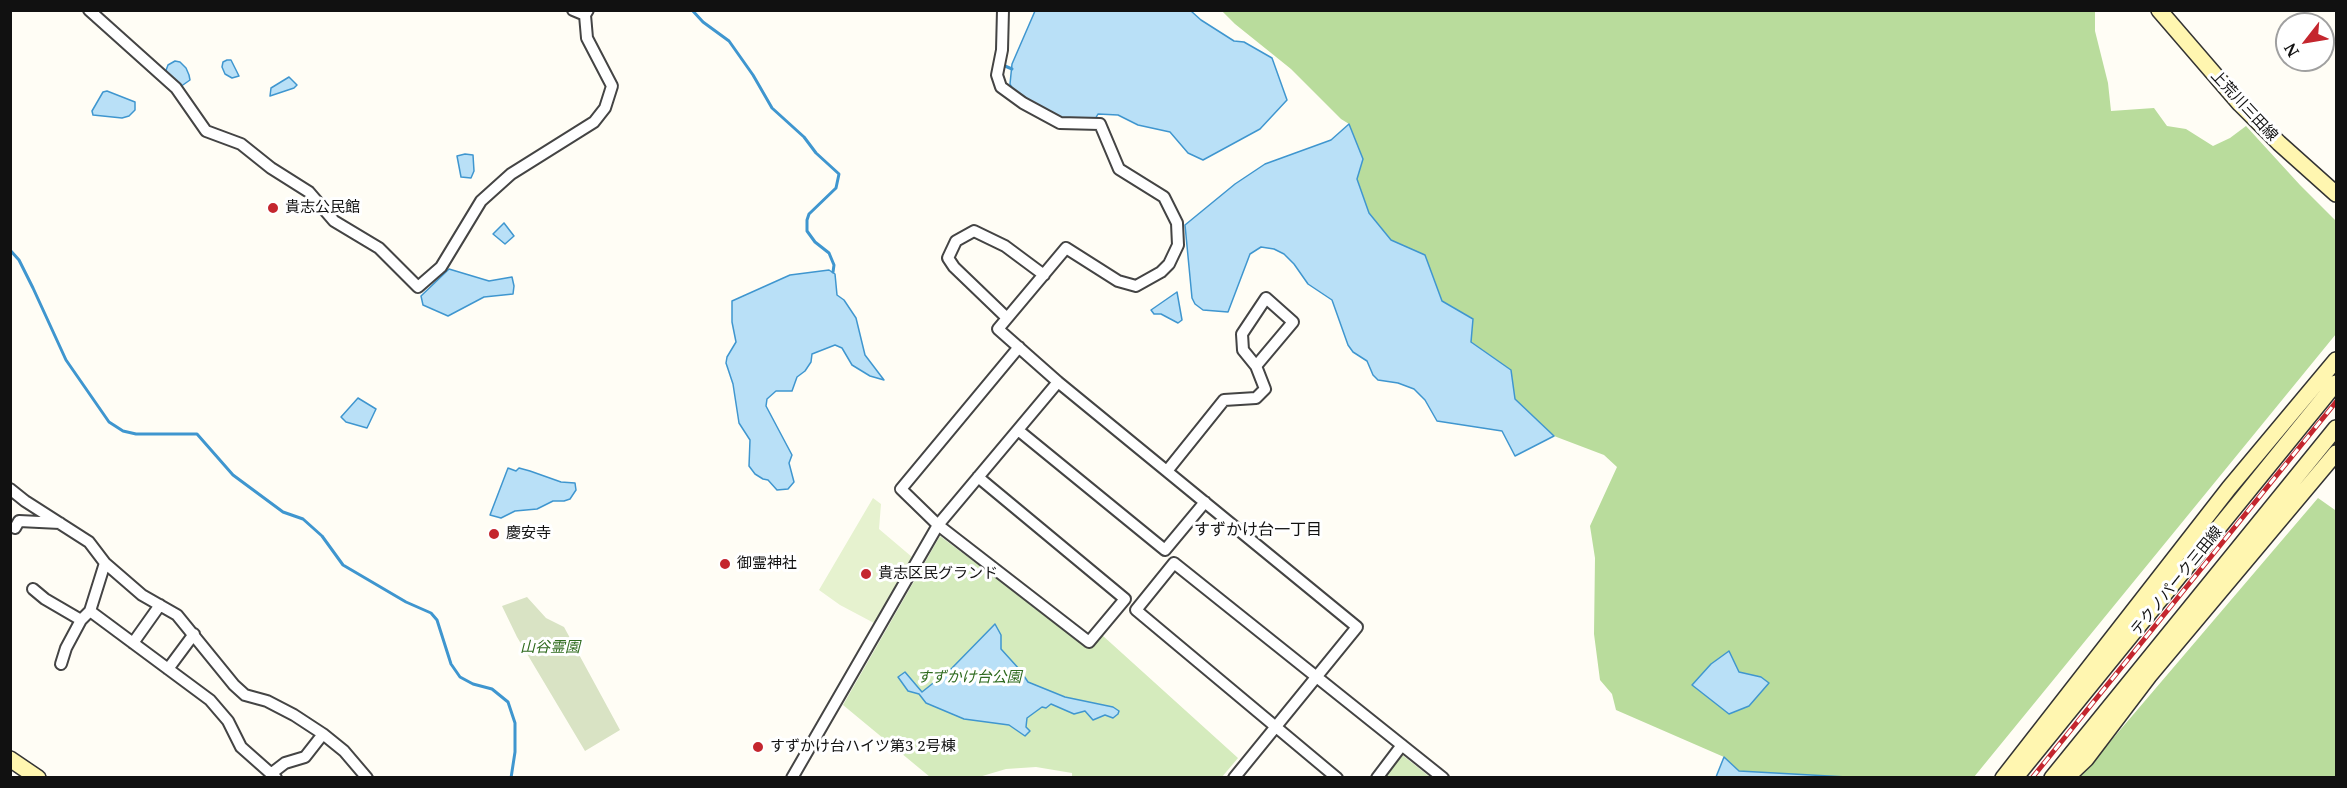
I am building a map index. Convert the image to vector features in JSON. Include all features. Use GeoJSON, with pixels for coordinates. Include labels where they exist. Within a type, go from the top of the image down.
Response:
{"type":"FeatureCollection","features":[{"type":"Feature","properties":{"kind":"main road","name":"上荒川三田線"},"geometry":{"type":"LineString","coordinates":[[2159,10],[2240,104],[2279,143],[2337,194]]}},
{"type":"Feature","properties":{"kind":"main road"},"geometry":{"type":"LineString","coordinates":[[2007,775],[2229,488],[2337,360]]}},
{"type":"Feature","properties":{"kind":"main road","name":"テクノパーク三田線"},"geometry":{"type":"LineString","coordinates":[[2007,775],[2337,383]]}},
{"type":"Feature","properties":{"kind":"main road","name":"テクノパーク三田線"},"geometry":{"type":"LineString","coordinates":[[2052,777],[2337,428]]}},
{"type":"Feature","properties":{"kind":"main road"},"geometry":{"type":"LineString","coordinates":[[2070,777],[2149,676],[2337,453]]}},
{"type":"Feature","properties":{"kind":"main road"},"geometry":{"type":"LineString","coordinates":[[10,759],[38,777]]}},
{"type":"Feature","properties":{"kind":"main road"},"geometry":{"type":"LineString","coordinates":[[2066,777],[2086,759]]}},
{"type":"Feature","properties":{"kind":"street"},"geometry":{"type":"LineString","coordinates":[[89,10],[176,88],[206,130],[241,144],[271,168],[309,192],[334,221],[379,248],[418,287],[441,267],[482,201],[511,174],[594,122],[605,108],[612,86],[587,38],[587,13],[573,10]]}},
{"type":"Feature","properties":{"kind":"street"},"geometry":{"type":"LineString","coordinates":[[1004,10],[1002,50],[997,75],[1000,87],[1023,103],[1060,123],[1100,124],[1119,169],[1164,197],[1177,223],[1178,245],[1169,264],[1161,272],[1136,286],[1118,281],[1066,248],[998,329],[1058,382],[1358,627],[1234,777]]}},
{"type":"Feature","properties":{"kind":"street"},"geometry":{"type":"LineString","coordinates":[[1008,318],[954,267],[948,258],[956,241],[974,231],[1005,246],[1044,275]]}},
{"type":"Feature","properties":{"kind":"street"},"geometry":{"type":"LineString","coordinates":[[1167,471],[1224,400],[1256,398],[1265,389],[1256,366],[1243,350],[1242,333],[1266,298],[1293,322],[1256,366]]}},
{"type":"Feature","properties":{"kind":"street"},"geometry":{"type":"LineString","coordinates":[[978,477],[1125,599],[1089,642],[938,525],[901,489],[1018,347]]}},
{"type":"Feature","properties":{"kind":"street"},"geometry":{"type":"LineString","coordinates":[[792,777],[938,525],[1058,382]]}},
{"type":"Feature","properties":{"kind":"street"},"geometry":{"type":"LineString","coordinates":[[1018,430],[1165,550],[1205,502]]}},
{"type":"Feature","properties":{"kind":"street"},"geometry":{"type":"LineString","coordinates":[[10,489],[89,542],[105,563],[142,595],[177,615],[234,685],[245,695],[267,701],[323,734],[344,751],[367,777]]}},
{"type":"Feature","properties":{"kind":"street"},"geometry":{"type":"LineString","coordinates":[[15,528],[19,520],[60,523]]}},
{"type":"Feature","properties":{"kind":"street"},"geometry":{"type":"LineString","coordinates":[[61,664],[66,648],[81,620],[90,611],[105,563]]}},
{"type":"Feature","properties":{"kind":"street"},"geometry":{"type":"LineString","coordinates":[[1337,777],[1136,610],[1174,563],[1443,777]]}},
{"type":"Feature","properties":{"kind":"street"},"geometry":{"type":"LineString","coordinates":[[33,589],[45,599],[81,620]]}},
{"type":"Feature","properties":{"kind":"street"},"geometry":{"type":"LineString","coordinates":[[133,643],[160,605]]}},
{"type":"Feature","properties":{"kind":"street"},"geometry":{"type":"LineString","coordinates":[[90,611],[210,700],[228,721],[241,747],[274,775],[285,764],[305,757],[323,734]]}},
{"type":"Feature","properties":{"kind":"street"},"geometry":{"type":"LineString","coordinates":[[168,669],[194,634]]}},
{"type":"Feature","properties":{"kind":"street"},"geometry":{"type":"LineString","coordinates":[[1377,777],[1402,745]]}},
{"type":"Feature","properties":{"kind":"green space"},"geometry":{"type":"Polygon","coordinates":[[[1222,11],[2095,11],[2095,31],[2108,83],[2111,111],[2154,108],[2167,126],[2186,129],[2213,146],[2230,138],[2246,126],[2336,221],[2336,334],[1974,777],[1851,778],[1739,771],[1724,757],[1616,710],[1612,694],[1600,680],[1594,634],[1595,558],[1590,526],[1617,467],[1604,455],[1554,436],[1515,399],[1511,370],[1470,341],[1473,319],[1442,301],[1425,255],[1391,240],[1369,213],[1357,178],[1362,159],[1349,124],[1341,119],[1291,69],[1222,11]]]}},
{"type":"Feature","properties":{"kind":"green space","name":"貴志区民グランド"},"geometry":{"type":"Polygon","coordinates":[[[873,498],[881,504],[879,529],[912,557],[874,623],[840,605],[819,590],[873,498]]]}},
{"type":"Feature","properties":{"kind":"green space"},"geometry":{"type":"Polygon","coordinates":[[[2318,498],[2336,509],[2336,777],[2080,777],[2318,498]]]}},
{"type":"Feature","properties":{"kind":"green space","name":"すずかけ台公園"},"geometry":{"type":"Polygon","coordinates":[[[940,536],[1089,648],[1102,635],[1238,758],[1222,777],[1072,777],[1072,773],[1036,767],[1006,769],[979,777],[930,777],[843,705],[940,536]]]}},
{"type":"Feature","properties":{"kind":"green space","name":"山谷霊園"},"geometry":{"type":"Polygon","coordinates":[[[527,597],[546,618],[564,627],[620,730],[585,751],[517,637],[502,606],[527,597]]]}},
{"type":"Feature","properties":{"kind":"green space"},"geometry":{"type":"Polygon","coordinates":[[[1401,754],[1430,777],[1382,778],[1401,754]]]}},
{"type":"Feature","properties":{"kind":"water"},"geometry":{"type":"Polygon","coordinates":[[[1035,11],[1191,11],[1234,41],[1244,42],[1272,58],[1287,100],[1260,129],[1203,160],[1188,153],[1170,132],[1138,125],[1118,115],[1098,114],[1094,121],[1063,120],[1014,91],[1010,84],[1012,64],[1035,11]]]}},
{"type":"Feature","properties":{"kind":"water"},"geometry":{"type":"Polygon","coordinates":[[[231,60],[239,76],[232,78],[225,74],[222,67],[223,62],[231,60]]]}},
{"type":"Feature","properties":{"kind":"water"},"geometry":{"type":"Polygon","coordinates":[[[175,61],[180,62],[186,68],[190,80],[180,87],[165,73],[168,65],[175,61]]]}},
{"type":"Feature","properties":{"kind":"water"},"geometry":{"type":"Polygon","coordinates":[[[289,77],[297,85],[270,96],[271,88],[289,77]]]}},
{"type":"Feature","properties":{"kind":"water"},"geometry":{"type":"Polygon","coordinates":[[[107,91],[135,102],[135,110],[129,116],[122,118],[93,115],[92,111],[103,92],[107,91]]]}},
{"type":"Feature","properties":{"kind":"water"},"geometry":{"type":"Polygon","coordinates":[[[1349,124],[1363,159],[1357,179],[1369,213],[1391,240],[1425,255],[1442,301],[1473,319],[1471,342],[1511,370],[1515,399],[1554,436],[1515,456],[1502,431],[1437,421],[1425,400],[1414,389],[1398,383],[1378,380],[1373,375],[1367,361],[1353,352],[1348,345],[1332,300],[1308,284],[1294,264],[1284,254],[1274,249],[1261,247],[1250,254],[1228,312],[1203,310],[1195,304],[1192,298],[1185,225],[1235,184],[1265,164],[1331,140],[1349,124]]]}},
{"type":"Feature","properties":{"kind":"water"},"geometry":{"type":"Polygon","coordinates":[[[473,155],[474,171],[471,178],[461,177],[457,156],[473,155]]]}},
{"type":"Feature","properties":{"kind":"water"},"geometry":{"type":"Polygon","coordinates":[[[504,223],[514,236],[505,244],[493,234],[504,223]]]}},
{"type":"Feature","properties":{"kind":"water"},"geometry":{"type":"Polygon","coordinates":[[[449,269],[489,281],[512,277],[513,294],[484,297],[448,316],[423,305],[421,296],[449,269]]]}},
{"type":"Feature","properties":{"kind":"water"},"geometry":{"type":"Polygon","coordinates":[[[829,270],[835,274],[837,295],[844,300],[856,318],[865,355],[884,380],[870,376],[852,365],[842,348],[835,345],[812,354],[811,362],[797,377],[792,391],[776,391],[767,399],[766,406],[792,455],[789,463],[794,482],[788,489],[777,490],[768,480],[755,474],[749,466],[750,440],[739,423],[733,384],[726,363],[736,342],[732,322],[732,301],[790,275],[829,270]]]}},
{"type":"Feature","properties":{"kind":"water"},"geometry":{"type":"Polygon","coordinates":[[[1177,292],[1182,320],[1178,323],[1161,314],[1154,314],[1151,310],[1177,292]]]}},
{"type":"Feature","properties":{"kind":"water"},"geometry":{"type":"Polygon","coordinates":[[[358,398],[376,409],[367,428],[346,422],[341,417],[358,398]]]}},
{"type":"Feature","properties":{"kind":"water"},"geometry":{"type":"Polygon","coordinates":[[[508,468],[516,471],[519,468],[561,482],[575,483],[576,490],[570,499],[553,501],[537,509],[515,511],[501,518],[490,515],[508,468]]]}},
{"type":"Feature","properties":{"kind":"water"},"geometry":{"type":"Polygon","coordinates":[[[995,624],[1001,635],[1001,649],[1028,682],[1065,697],[1113,707],[1119,711],[1118,714],[1113,718],[1105,715],[1093,720],[1085,711],[1074,714],[1051,704],[1046,708],[1042,707],[1027,718],[1026,727],[1030,731],[1025,736],[1009,725],[964,719],[926,703],[919,694],[908,691],[898,677],[905,672],[922,692],[952,668],[995,624]]]}},
{"type":"Feature","properties":{"kind":"water"},"geometry":{"type":"Polygon","coordinates":[[[1729,651],[1739,672],[1761,677],[1769,683],[1749,706],[1729,714],[1692,685],[1711,664],[1729,651]]]}},
{"type":"Feature","properties":{"kind":"water"},"geometry":{"type":"Polygon","coordinates":[[[1724,757],[1739,771],[1847,777],[1716,777],[1724,757]]]}},
{"type":"Feature","properties":{"kind":"waterway"},"geometry":{"type":"LineString","coordinates":[[692,10],[703,22],[729,41],[753,75],[772,108],[839,174],[836,188],[809,214],[807,220],[807,231],[815,242],[829,253],[834,265],[833,272]]}},
{"type":"Feature","properties":{"kind":"waterway"},"geometry":{"type":"LineString","coordinates":[[1005,66],[1012,69]]}},
{"type":"Feature","properties":{"kind":"waterway"},"geometry":{"type":"LineString","coordinates":[[10,250],[19,260],[66,360],[109,422],[123,431],[136,434],[197,434],[233,475],[283,512],[303,519],[322,536],[343,565],[406,602],[431,613],[437,620],[451,664],[460,677],[473,684],[492,689],[508,702],[515,723],[515,752],[511,778]]}},
{"type":"Feature","properties":{"kind":"railway"},"geometry":{"type":"LineString","coordinates":[[2032,778],[2336,402]]}},
{"type":"Feature","properties":{"kind":"place","name":"貴志公民館"},"geometry":{"type":"Point","coordinates":[273,208]}},
{"type":"Feature","properties":{"kind":"place","name":"慶安寺"},"geometry":{"type":"Point","coordinates":[494,534]}},
{"type":"Feature","properties":{"kind":"place","name":"御霊神社"},"geometry":{"type":"Point","coordinates":[725,564]}},
{"type":"Feature","properties":{"kind":"place","name":"貴志区民グランド"},"geometry":{"type":"Point","coordinates":[866,574]}},
{"type":"Feature","properties":{"kind":"place","name":"すずかけ台ハイツ第3 2号棟"},"geometry":{"type":"Point","coordinates":[758,747]}},
{"type":"Feature","properties":{"kind":"district","name":"すずかけ台一丁目"},"geometry":{"type":"Point","coordinates":[1258,530]}}]}
